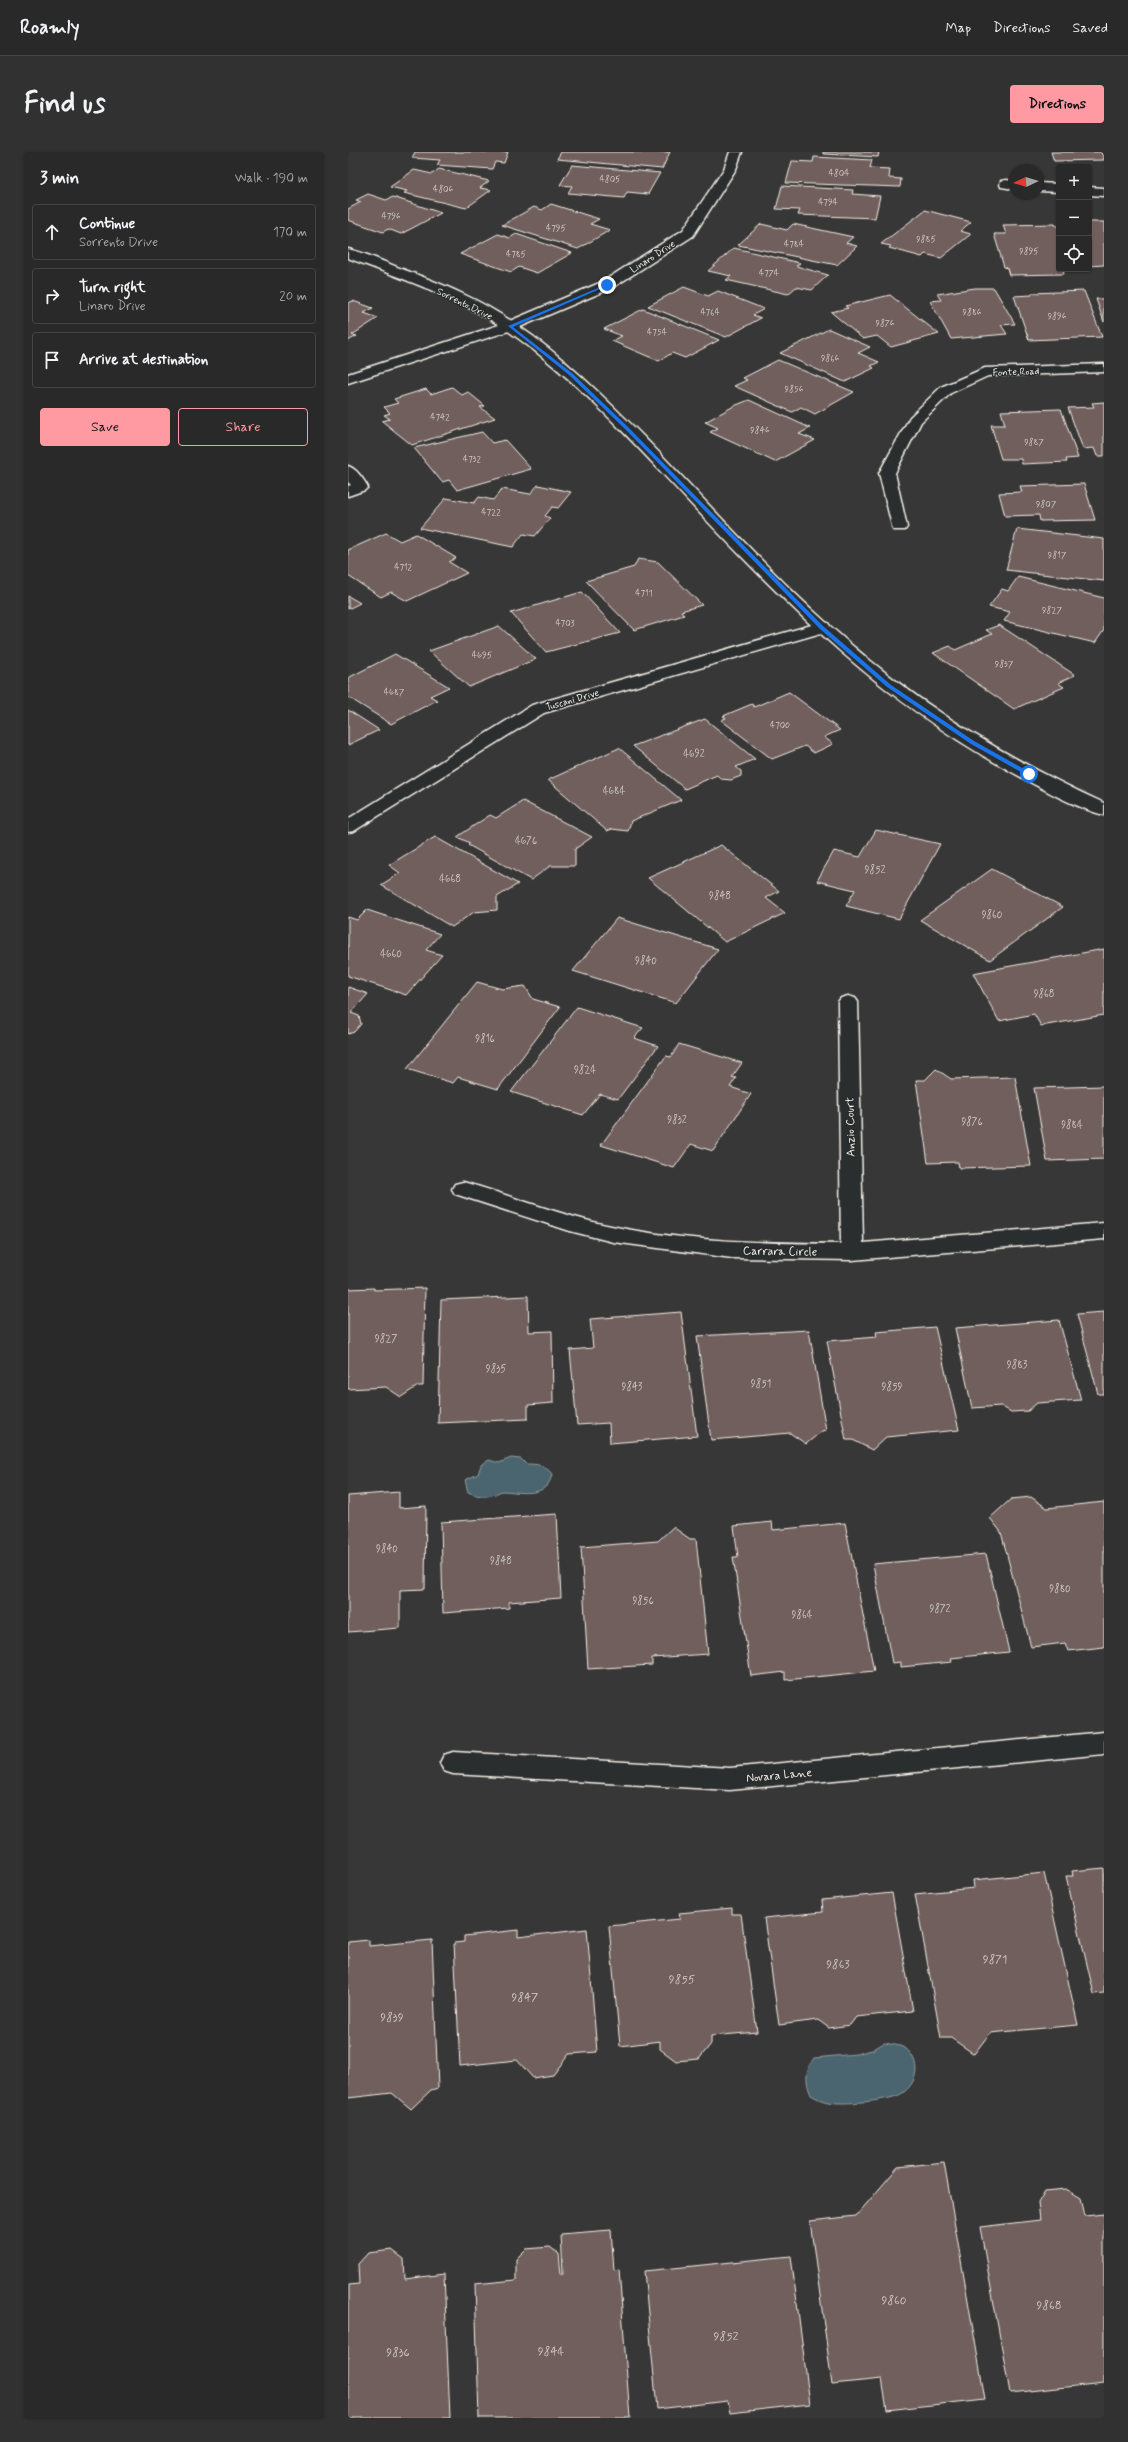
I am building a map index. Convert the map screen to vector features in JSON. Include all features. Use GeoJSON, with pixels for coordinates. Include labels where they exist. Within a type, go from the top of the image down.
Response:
{"type":"FeatureCollection","features":[{"type":"Feature","properties":{"kind":"street","name":"Linaro Drive"},"geometry":{"type":"LineString","coordinates":[[348,379],[510,326],[607,285],[688,232],[730,169],[736,152]]}},
{"type":"Feature","properties":{"kind":"street"},"geometry":{"type":"LineString","coordinates":[[1044,187],[1056,188]]}},
{"type":"Feature","properties":{"kind":"street"},"geometry":{"type":"LineString","coordinates":[[1092,191],[1104,192]]}},
{"type":"Feature","properties":{"kind":"street","name":"Sorrento Drive"},"geometry":{"type":"LineString","coordinates":[[348,253],[475,306],[510,326],[571,374],[621,422],[822,628],[889,686],[972,742],[1029,774],[1104,810]]}},
{"type":"Feature","properties":{"kind":"street","name":"Fonte Road"},"geometry":{"type":"LineString","coordinates":[[899,527],[887,473],[915,420],[946,390],[985,372],[1104,368]]}},
{"type":"Feature","properties":{"kind":"street"},"geometry":{"type":"LineString","coordinates":[[348,471],[354,489]]}},
{"type":"Feature","properties":{"kind":"street","name":"Tuscani Drive"},"geometry":{"type":"LineString","coordinates":[[348,827],[538,709],[822,628]]}},
{"type":"Feature","properties":{"kind":"street","name":"Anzio Court"},"geometry":{"type":"LineString","coordinates":[[848,1002],[852,1252]]}},
{"type":"Feature","properties":{"kind":"street","name":"Carrara Circle"},"geometry":{"type":"LineString","coordinates":[[463,1189],[556,1220],[613,1234],[732,1250],[852,1252],[1104,1231]]}},
{"type":"Feature","properties":{"kind":"street","name":"Novara Lane"},"geometry":{"type":"LineString","coordinates":[[453,1763],[730,1779],[1104,1743]]}},
{"type":"Feature","properties":{"kind":"water"},"geometry":{"type":"Polygon","coordinates":[[[511,1458],[521,1459],[526,1464],[544,1467],[552,1474],[549,1482],[539,1491],[525,1493],[502,1491],[484,1496],[468,1492],[465,1480],[478,1474],[481,1465],[489,1460],[499,1463],[511,1458]]]}},
{"type":"Feature","properties":{"kind":"water"},"geometry":{"type":"Polygon","coordinates":[[[884,2043],[905,2048],[914,2059],[916,2072],[907,2090],[901,2094],[886,2099],[865,2102],[826,2102],[811,2095],[807,2076],[809,2067],[814,2058],[856,2054],[872,2050],[884,2043]]]}},
{"type":"Feature","properties":{"kind":"building"},"geometry":{"type":"Polygon","coordinates":[[[415,152],[508,152],[504,163],[495,162],[492,169],[437,165],[440,160],[412,158],[415,152]]]}},
{"type":"Feature","properties":{"kind":"building"},"geometry":{"type":"Polygon","coordinates":[[[561,152],[670,152],[662,169],[557,159],[561,152]]]}},
{"type":"Feature","properties":{"kind":"building"},"geometry":{"type":"Polygon","coordinates":[[[823,152],[879,152],[878,157],[823,154],[823,152]]]}},
{"type":"Feature","properties":{"kind":"building"},"geometry":{"type":"Polygon","coordinates":[[[1051,152],[1101,152],[1104,160],[1054,161],[1051,152]]]}},
{"type":"Feature","properties":{"kind":"building"},"geometry":{"type":"Polygon","coordinates":[[[814,157],[872,160],[870,168],[890,169],[889,178],[901,179],[900,187],[786,183],[792,161],[813,162],[814,157]]]}},
{"type":"Feature","properties":{"kind":"building"},"geometry":{"type":"Polygon","coordinates":[[[572,165],[660,173],[648,194],[627,192],[624,198],[568,193],[572,186],[560,185],[572,165]]]}},
{"type":"Feature","properties":{"kind":"building"},"geometry":{"type":"Polygon","coordinates":[[[439,169],[489,181],[480,188],[491,190],[466,208],[404,193],[407,191],[390,187],[414,170],[432,174],[439,169]]]}},
{"type":"Feature","properties":{"kind":"building"},"geometry":{"type":"Polygon","coordinates":[[[782,186],[853,190],[852,194],[880,196],[875,218],[798,215],[800,210],[776,209],[782,186]]]}},
{"type":"Feature","properties":{"kind":"building"},"geometry":{"type":"Polygon","coordinates":[[[368,194],[386,200],[393,197],[441,213],[401,234],[388,229],[383,232],[348,220],[348,209],[361,202],[356,200],[368,194]]]}},
{"type":"Feature","properties":{"kind":"building"},"geometry":{"type":"Polygon","coordinates":[[[551,204],[599,219],[590,224],[610,230],[578,249],[502,225],[534,207],[542,210],[551,204]]]}},
{"type":"Feature","properties":{"kind":"building"},"geometry":{"type":"Polygon","coordinates":[[[925,210],[971,222],[960,231],[971,234],[941,258],[925,254],[922,257],[889,248],[891,246],[881,244],[925,210]]]}},
{"type":"Feature","properties":{"kind":"building"},"geometry":{"type":"Polygon","coordinates":[[[1092,222],[1104,222],[1104,265],[1092,266],[1092,222]]]}},
{"type":"Feature","properties":{"kind":"building"},"geometry":{"type":"Polygon","coordinates":[[[761,224],[787,230],[793,224],[853,237],[846,243],[857,246],[837,265],[738,245],[761,224]]]}},
{"type":"Feature","properties":{"kind":"building"},"geometry":{"type":"Polygon","coordinates":[[[1055,224],[1056,272],[1064,272],[1064,274],[1009,275],[1007,268],[1004,267],[994,234],[1006,234],[1003,225],[1055,224]]]}},
{"type":"Feature","properties":{"kind":"building"},"geometry":{"type":"Polygon","coordinates":[[[498,234],[510,238],[516,234],[572,253],[537,273],[519,267],[511,272],[460,254],[498,234]]]}},
{"type":"Feature","properties":{"kind":"building"},"geometry":{"type":"Polygon","coordinates":[[[734,248],[800,263],[796,266],[828,275],[812,290],[796,287],[788,294],[726,280],[731,276],[708,271],[734,248]]]}},
{"type":"Feature","properties":{"kind":"building"},"geometry":{"type":"Polygon","coordinates":[[[684,287],[708,296],[718,291],[764,309],[753,315],[761,318],[726,337],[648,306],[684,287]]]}},
{"type":"Feature","properties":{"kind":"building"},"geometry":{"type":"Polygon","coordinates":[[[975,288],[994,288],[1015,324],[1001,325],[1007,334],[951,339],[930,301],[941,300],[937,294],[975,288]]]}},
{"type":"Feature","properties":{"kind":"building"},"geometry":{"type":"Polygon","coordinates":[[[1084,291],[1102,337],[1029,340],[1014,296],[1032,295],[1032,293],[1084,291]]]}},
{"type":"Feature","properties":{"kind":"building"},"geometry":{"type":"Polygon","coordinates":[[[890,295],[939,334],[891,347],[877,336],[863,339],[831,312],[848,308],[845,306],[890,295]]]}},
{"type":"Feature","properties":{"kind":"building"},"geometry":{"type":"Polygon","coordinates":[[[1096,299],[1104,299],[1104,322],[1096,299]]]}},
{"type":"Feature","properties":{"kind":"building"},"geometry":{"type":"Polygon","coordinates":[[[353,301],[373,308],[364,313],[378,318],[352,335],[357,336],[348,341],[348,303],[353,301]]]}},
{"type":"Feature","properties":{"kind":"building"},"geometry":{"type":"Polygon","coordinates":[[[643,309],[719,340],[685,358],[672,353],[659,361],[612,341],[622,336],[604,329],[643,309]]]}},
{"type":"Feature","properties":{"kind":"building"},"geometry":{"type":"Polygon","coordinates":[[[829,329],[870,347],[858,353],[879,362],[871,366],[874,368],[845,382],[780,353],[829,329]]]}},
{"type":"Feature","properties":{"kind":"building"},"geometry":{"type":"Polygon","coordinates":[[[778,360],[854,392],[815,414],[801,407],[792,412],[734,386],[747,380],[743,378],[778,360]]]}},
{"type":"Feature","properties":{"kind":"building"},"geometry":{"type":"Polygon","coordinates":[[[452,387],[462,395],[468,392],[485,406],[480,407],[495,418],[412,445],[382,421],[390,419],[384,415],[390,413],[384,407],[398,403],[394,399],[426,389],[431,394],[452,387]]]}},
{"type":"Feature","properties":{"kind":"building"},"geometry":{"type":"Polygon","coordinates":[[[749,400],[810,428],[799,434],[815,440],[775,462],[710,432],[718,428],[705,422],[734,406],[749,400]]]}},
{"type":"Feature","properties":{"kind":"building"},"geometry":{"type":"Polygon","coordinates":[[[1104,402],[1104,456],[1097,456],[1094,448],[1083,449],[1068,408],[1094,407],[1092,403],[1104,402]]]}},
{"type":"Feature","properties":{"kind":"building"},"geometry":{"type":"Polygon","coordinates":[[[1061,409],[1078,458],[1066,459],[1067,462],[1022,464],[1021,459],[1001,459],[991,425],[1005,425],[1001,411],[1061,409]]]}},
{"type":"Feature","properties":{"kind":"building"},"geometry":{"type":"Polygon","coordinates":[[[482,432],[492,443],[505,440],[531,469],[457,490],[449,480],[442,482],[414,448],[482,432]]]}},
{"type":"Feature","properties":{"kind":"building"},"geometry":{"type":"Polygon","coordinates":[[[1084,484],[1095,520],[1040,521],[1039,515],[1005,516],[999,493],[1022,492],[1020,486],[1084,484]]]}},
{"type":"Feature","properties":{"kind":"building"},"geometry":{"type":"Polygon","coordinates":[[[538,485],[571,492],[558,508],[552,507],[545,516],[550,518],[535,536],[523,534],[513,547],[420,528],[446,498],[474,503],[479,497],[493,500],[502,489],[530,494],[538,485]]]}},
{"type":"Feature","properties":{"kind":"building"},"geometry":{"type":"Polygon","coordinates":[[[1017,529],[1104,539],[1104,581],[1006,570],[1017,529]]]}},
{"type":"Feature","properties":{"kind":"building"},"geometry":{"type":"Polygon","coordinates":[[[386,533],[400,541],[416,534],[456,558],[449,562],[467,573],[407,601],[391,592],[381,597],[348,576],[348,550],[386,533]]]}},
{"type":"Feature","properties":{"kind":"building"},"geometry":{"type":"Polygon","coordinates":[[[638,559],[658,562],[702,605],[681,611],[684,615],[634,630],[586,581],[634,567],[638,559]]]}},
{"type":"Feature","properties":{"kind":"building"},"geometry":{"type":"Polygon","coordinates":[[[1018,577],[1104,598],[1104,630],[1095,643],[1004,621],[1010,612],[989,607],[1002,589],[1008,591],[1018,577]]]}},
{"type":"Feature","properties":{"kind":"building"},"geometry":{"type":"Polygon","coordinates":[[[582,592],[620,633],[546,652],[511,613],[582,592]]]}},
{"type":"Feature","properties":{"kind":"building"},"geometry":{"type":"Polygon","coordinates":[[[348,596],[360,603],[348,609],[348,596]]]}},
{"type":"Feature","properties":{"kind":"building"},"geometry":{"type":"Polygon","coordinates":[[[999,625],[1075,675],[1058,683],[1064,687],[1014,709],[933,653],[950,646],[955,650],[992,634],[986,630],[999,625]]]}},
{"type":"Feature","properties":{"kind":"building"},"geometry":{"type":"Polygon","coordinates":[[[499,626],[536,659],[469,687],[429,651],[499,626]]]}},
{"type":"Feature","properties":{"kind":"building"},"geometry":{"type":"Polygon","coordinates":[[[395,654],[449,687],[430,696],[437,700],[391,724],[348,697],[348,678],[395,654]]]}},
{"type":"Feature","properties":{"kind":"building"},"geometry":{"type":"Polygon","coordinates":[[[789,692],[840,730],[824,737],[833,744],[814,753],[805,746],[772,759],[721,720],[726,718],[723,716],[752,704],[754,707],[789,692]]]}},
{"type":"Feature","properties":{"kind":"building"},"geometry":{"type":"Polygon","coordinates":[[[348,710],[379,730],[348,745],[348,710]]]}},
{"type":"Feature","properties":{"kind":"building"},"geometry":{"type":"Polygon","coordinates":[[[705,719],[755,759],[736,767],[741,771],[741,776],[731,780],[721,779],[717,775],[685,789],[633,746],[705,719]]]}},
{"type":"Feature","properties":{"kind":"building"},"geometry":{"type":"Polygon","coordinates":[[[619,748],[681,800],[631,821],[628,831],[612,829],[607,831],[548,780],[619,748]]]}},
{"type":"Feature","properties":{"kind":"building"},"geometry":{"type":"Polygon","coordinates":[[[523,801],[592,837],[575,849],[575,866],[550,866],[531,880],[468,845],[470,843],[457,837],[490,815],[496,818],[523,801]]]}},
{"type":"Feature","properties":{"kind":"building"},"geometry":{"type":"Polygon","coordinates":[[[876,830],[940,844],[899,919],[846,906],[855,890],[817,881],[834,851],[860,857],[876,830]]]}},
{"type":"Feature","properties":{"kind":"building"},"geometry":{"type":"Polygon","coordinates":[[[435,837],[518,884],[497,897],[497,910],[474,912],[452,927],[381,885],[400,873],[389,865],[435,837]]]}},
{"type":"Feature","properties":{"kind":"building"},"geometry":{"type":"Polygon","coordinates":[[[721,845],[779,891],[766,898],[785,913],[725,942],[648,878],[721,845]]]}},
{"type":"Feature","properties":{"kind":"building"},"geometry":{"type":"Polygon","coordinates":[[[992,869],[1063,907],[990,960],[920,920],[992,869]]]}},
{"type":"Feature","properties":{"kind":"building"},"geometry":{"type":"Polygon","coordinates":[[[367,910],[440,934],[426,950],[442,955],[406,995],[348,976],[348,917],[357,920],[367,910]]]}},
{"type":"Feature","properties":{"kind":"building"},"geometry":{"type":"Polygon","coordinates":[[[617,918],[718,949],[676,1003],[573,971],[617,918]]]}},
{"type":"Feature","properties":{"kind":"building"},"geometry":{"type":"Polygon","coordinates":[[[1104,949],[1104,1015],[1041,1026],[1034,1014],[999,1021],[973,973],[1104,949]]]}},
{"type":"Feature","properties":{"kind":"building"},"geometry":{"type":"Polygon","coordinates":[[[477,982],[502,989],[525,986],[533,999],[560,1007],[498,1089],[458,1077],[453,1083],[407,1069],[477,982]]]}},
{"type":"Feature","properties":{"kind":"building"},"geometry":{"type":"Polygon","coordinates":[[[348,987],[368,994],[351,1013],[359,1016],[361,1024],[354,1032],[348,1034],[348,987]]]}},
{"type":"Feature","properties":{"kind":"building"},"geometry":{"type":"Polygon","coordinates":[[[577,1007],[643,1028],[634,1038],[658,1046],[618,1099],[600,1094],[583,1115],[511,1092],[577,1007]]]}},
{"type":"Feature","properties":{"kind":"building"},"geometry":{"type":"Polygon","coordinates":[[[679,1044],[742,1063],[732,1077],[736,1078],[730,1087],[751,1094],[713,1151],[691,1144],[674,1168],[601,1145],[666,1056],[671,1057],[679,1044]]]}},
{"type":"Feature","properties":{"kind":"building"},"geometry":{"type":"Polygon","coordinates":[[[936,1069],[951,1079],[1015,1077],[1031,1166],[959,1168],[958,1162],[928,1163],[916,1080],[925,1080],[936,1069]]]}},
{"type":"Feature","properties":{"kind":"building"},"geometry":{"type":"Polygon","coordinates":[[[1104,1086],[1104,1159],[1047,1161],[1034,1088],[1104,1086]]]}},
{"type":"Feature","properties":{"kind":"building"},"geometry":{"type":"Polygon","coordinates":[[[374,1288],[374,1290],[425,1288],[423,1386],[418,1386],[401,1397],[386,1387],[348,1389],[348,1289],[374,1288]]]}},
{"type":"Feature","properties":{"kind":"building"},"geometry":{"type":"Polygon","coordinates":[[[528,1296],[529,1332],[552,1331],[553,1403],[528,1405],[528,1419],[438,1423],[441,1300],[528,1296]]]}},
{"type":"Feature","properties":{"kind":"building"},"geometry":{"type":"Polygon","coordinates":[[[681,1312],[697,1436],[610,1443],[609,1423],[577,1425],[570,1350],[593,1348],[590,1319],[681,1312]]]}},
{"type":"Feature","properties":{"kind":"building"},"geometry":{"type":"Polygon","coordinates":[[[1104,1312],[1104,1394],[1098,1394],[1077,1314],[1104,1312]]]}},
{"type":"Feature","properties":{"kind":"building"},"geometry":{"type":"Polygon","coordinates":[[[1059,1320],[1081,1400],[1037,1403],[1028,1411],[1011,1412],[1001,1406],[972,1408],[955,1328],[1059,1320]]]}},
{"type":"Feature","properties":{"kind":"building"},"geometry":{"type":"Polygon","coordinates":[[[935,1327],[959,1430],[886,1437],[872,1450],[853,1440],[846,1440],[827,1341],[877,1337],[876,1332],[935,1327]]]}},
{"type":"Feature","properties":{"kind":"building"},"geometry":{"type":"Polygon","coordinates":[[[809,1330],[826,1430],[822,1431],[806,1444],[790,1433],[711,1440],[697,1336],[809,1330]]]}},
{"type":"Feature","properties":{"kind":"building"},"geometry":{"type":"Polygon","coordinates":[[[399,1492],[399,1508],[426,1506],[425,1589],[400,1590],[400,1628],[348,1632],[348,1496],[399,1492]]]}},
{"type":"Feature","properties":{"kind":"building"},"geometry":{"type":"Polygon","coordinates":[[[1031,1497],[1047,1508],[1104,1502],[1104,1647],[1068,1651],[1065,1643],[1031,1647],[1001,1532],[990,1518],[1011,1499],[1031,1497]]]}},
{"type":"Feature","properties":{"kind":"building"},"geometry":{"type":"Polygon","coordinates":[[[557,1514],[561,1598],[509,1602],[509,1608],[443,1613],[441,1522],[557,1514]]]}},
{"type":"Feature","properties":{"kind":"building"},"geometry":{"type":"Polygon","coordinates":[[[772,1522],[773,1530],[845,1523],[874,1671],[785,1680],[785,1672],[751,1676],[733,1557],[738,1557],[734,1526],[772,1522]]]}},
{"type":"Feature","properties":{"kind":"building"},"geometry":{"type":"Polygon","coordinates":[[[673,1527],[690,1539],[696,1539],[708,1654],[652,1658],[652,1665],[588,1669],[581,1547],[658,1541],[673,1527]]]}},
{"type":"Feature","properties":{"kind":"building"},"geometry":{"type":"Polygon","coordinates":[[[986,1554],[1009,1652],[951,1658],[952,1662],[901,1667],[901,1662],[892,1663],[873,1564],[986,1554]]]}},
{"type":"Feature","properties":{"kind":"building"},"geometry":{"type":"Polygon","coordinates":[[[1104,1868],[1104,1993],[1094,1994],[1066,1876],[1073,1876],[1072,1871],[1104,1868]]]}},
{"type":"Feature","properties":{"kind":"building"},"geometry":{"type":"Polygon","coordinates":[[[1044,1873],[1078,2025],[990,2033],[974,2054],[951,2038],[941,2038],[915,1894],[974,1888],[973,1880],[1044,1873]]]}},
{"type":"Feature","properties":{"kind":"building"},"geometry":{"type":"Polygon","coordinates":[[[892,1893],[913,2011],[856,2017],[850,2025],[829,2028],[818,2020],[779,2025],[764,1918],[823,1912],[822,1900],[892,1893]]]}},
{"type":"Feature","properties":{"kind":"building"},"geometry":{"type":"Polygon","coordinates":[[[732,1908],[732,1914],[741,1914],[757,2032],[711,2036],[711,2044],[699,2059],[676,2061],[660,2049],[660,2041],[620,2046],[609,1926],[680,1919],[679,1913],[732,1908]]]}},
{"type":"Feature","properties":{"kind":"building"},"geometry":{"type":"Polygon","coordinates":[[[587,1929],[597,2052],[569,2054],[553,2075],[533,2078],[517,2060],[460,2066],[454,1943],[464,1942],[464,1936],[518,1930],[518,1937],[587,1929]]]}},
{"type":"Feature","properties":{"kind":"building"},"geometry":{"type":"Polygon","coordinates":[[[369,1940],[369,1946],[432,1940],[438,2088],[431,2090],[411,2109],[392,2093],[348,2098],[348,1942],[369,1940]]]}},
{"type":"Feature","properties":{"kind":"building"},"geometry":{"type":"Polygon","coordinates":[[[944,2162],[985,2399],[887,2410],[882,2379],[832,2384],[810,2221],[856,2216],[898,2167],[944,2162]]]}},
{"type":"Feature","properties":{"kind":"building"},"geometry":{"type":"Polygon","coordinates":[[[1066,2189],[1081,2198],[1085,2216],[1104,2214],[1104,2383],[1010,2393],[980,2227],[1040,2220],[1038,2203],[1045,2191],[1066,2189]]]}},
{"type":"Feature","properties":{"kind":"building"},"geometry":{"type":"Polygon","coordinates":[[[611,2230],[614,2270],[619,2269],[630,2418],[479,2418],[475,2284],[516,2280],[516,2259],[526,2249],[550,2247],[559,2254],[561,2274],[563,2274],[561,2234],[611,2230]]]}},
{"type":"Feature","properties":{"kind":"building"},"geometry":{"type":"Polygon","coordinates":[[[392,2250],[404,2259],[405,2279],[444,2274],[450,2418],[348,2418],[348,2285],[359,2284],[358,2264],[368,2253],[392,2250]]]}},
{"type":"Feature","properties":{"kind":"building"},"geometry":{"type":"Polygon","coordinates":[[[791,2256],[810,2404],[730,2413],[728,2401],[657,2409],[644,2271],[791,2256]]]}},
{"type":"Feature","properties":{"kind":"route"},"geometry":{"type":"LineString","coordinates":[[607,285],[510,326],[571,374],[671,472],[822,628],[889,686],[972,742],[1029,774]]}}]}
